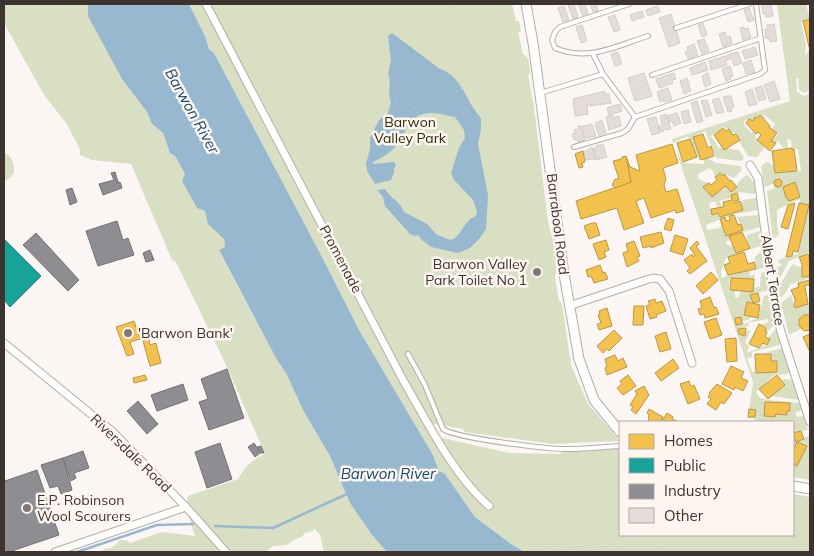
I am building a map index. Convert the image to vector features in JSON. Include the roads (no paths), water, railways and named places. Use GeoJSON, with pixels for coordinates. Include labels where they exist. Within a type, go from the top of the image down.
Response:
{"type":"FeatureCollection","features":[{"type":"Feature","properties":{"kind":"street","name":"Promenade"},"geometry":{"type":"LineString","coordinates":[[206,4],[404,380],[434,433],[458,470],[489,510]]}},
{"type":"Feature","properties":{"kind":"street","name":"Barrabool Road"},"geometry":{"type":"LineString","coordinates":[[526,4],[569,306],[579,359],[594,400],[619,431]]}},
{"type":"Feature","properties":{"kind":"street","name":"Albert Terrace"},"geometry":{"type":"LineString","coordinates":[[750,166],[758,178],[775,307],[781,332],[810,422]]}},
{"type":"Feature","properties":{"kind":"street"},"geometry":{"type":"LineString","coordinates":[[569,306],[646,280],[660,279],[669,291],[692,364]]}},
{"type":"Feature","properties":{"kind":"street","name":"Riversdale Road"},"geometry":{"type":"LineString","coordinates":[[4,343],[113,432],[186,507],[226,552]]}},
{"type":"Feature","properties":{"kind":"street"},"geometry":{"type":"LineString","coordinates":[[794,486],[810,489]]}},
{"type":"Feature","properties":{"kind":"street"},"geometry":{"type":"LineString","coordinates":[[55,552],[186,507]]}},
{"type":"Feature","properties":{"kind":"lane"},"geometry":{"type":"LineString","coordinates":[[630,4],[560,26],[552,40],[555,48],[565,52],[593,54],[648,36]]}},
{"type":"Feature","properties":{"kind":"lane"},"geometry":{"type":"LineString","coordinates":[[676,28],[749,4]]}},
{"type":"Feature","properties":{"kind":"lane"},"geometry":{"type":"LineString","coordinates":[[574,147],[622,133],[628,129],[635,117],[760,74],[765,70],[756,4]]}},
{"type":"Feature","properties":{"kind":"lane"},"geometry":{"type":"LineString","coordinates":[[652,75],[761,38]]}},
{"type":"Feature","properties":{"kind":"lane"},"geometry":{"type":"LineString","coordinates":[[593,54],[603,74],[635,117]]}},
{"type":"Feature","properties":{"kind":"lane"},"geometry":{"type":"LineString","coordinates":[[540,93],[603,74]]}},
{"type":"Feature","properties":{"kind":"lane"},"geometry":{"type":"LineString","coordinates":[[408,354],[426,385],[443,428],[446,431],[523,445],[568,450],[619,446]]}},
{"type":"Feature","properties":{"kind":"water","name":"Barwon River"},"geometry":{"type":"Polygon","coordinates":[[[88,4],[189,4],[205,36],[209,49],[214,53],[359,330],[433,455],[439,471],[445,474],[475,517],[525,552],[387,552],[372,535],[350,503],[330,456],[304,412],[286,373],[277,360],[219,250],[225,247],[224,239],[208,224],[205,211],[197,208],[182,181],[185,174],[175,156],[170,153],[163,133],[152,124],[147,112],[122,79],[88,16],[88,4]]]}},
{"type":"Feature","properties":{"kind":"water"},"geometry":{"type":"Polygon","coordinates":[[[392,33],[440,69],[454,77],[481,118],[478,144],[488,195],[486,229],[470,248],[458,253],[431,247],[418,235],[410,234],[385,206],[383,197],[377,190],[385,189],[404,212],[427,224],[437,235],[451,240],[455,238],[469,221],[476,216],[477,211],[473,200],[454,180],[451,173],[459,148],[465,138],[464,130],[455,117],[438,113],[417,116],[394,148],[387,155],[372,163],[394,162],[396,166],[391,180],[375,184],[367,171],[366,164],[370,149],[370,138],[379,120],[387,115],[391,103],[388,74],[391,61],[388,36],[392,33]]]}},
{"type":"Feature","properties":{"kind":"waterway"},"geometry":{"type":"LineString","coordinates":[[215,526],[273,528],[349,493]]}},
{"type":"Feature","properties":{"kind":"waterway"},"geometry":{"type":"LineString","coordinates":[[77,552],[157,525],[193,524]]}},
{"type":"Feature","properties":{"kind":"place","name":"Barwon Valley Park Toilet No 1"},"geometry":{"type":"Point","coordinates":[537,272]}},
{"type":"Feature","properties":{"kind":"place","name":"'Barwon Bank'"},"geometry":{"type":"Point","coordinates":[128,333]}},
{"type":"Feature","properties":{"kind":"place","name":"E.P. Robinson Wool Scourers"},"geometry":{"type":"Point","coordinates":[27,508]}},
{"type":"Feature","properties":{"kind":"park label","name":"Barwon Valley Park"},"geometry":{"type":"Point","coordinates":[410,130]}}]}
